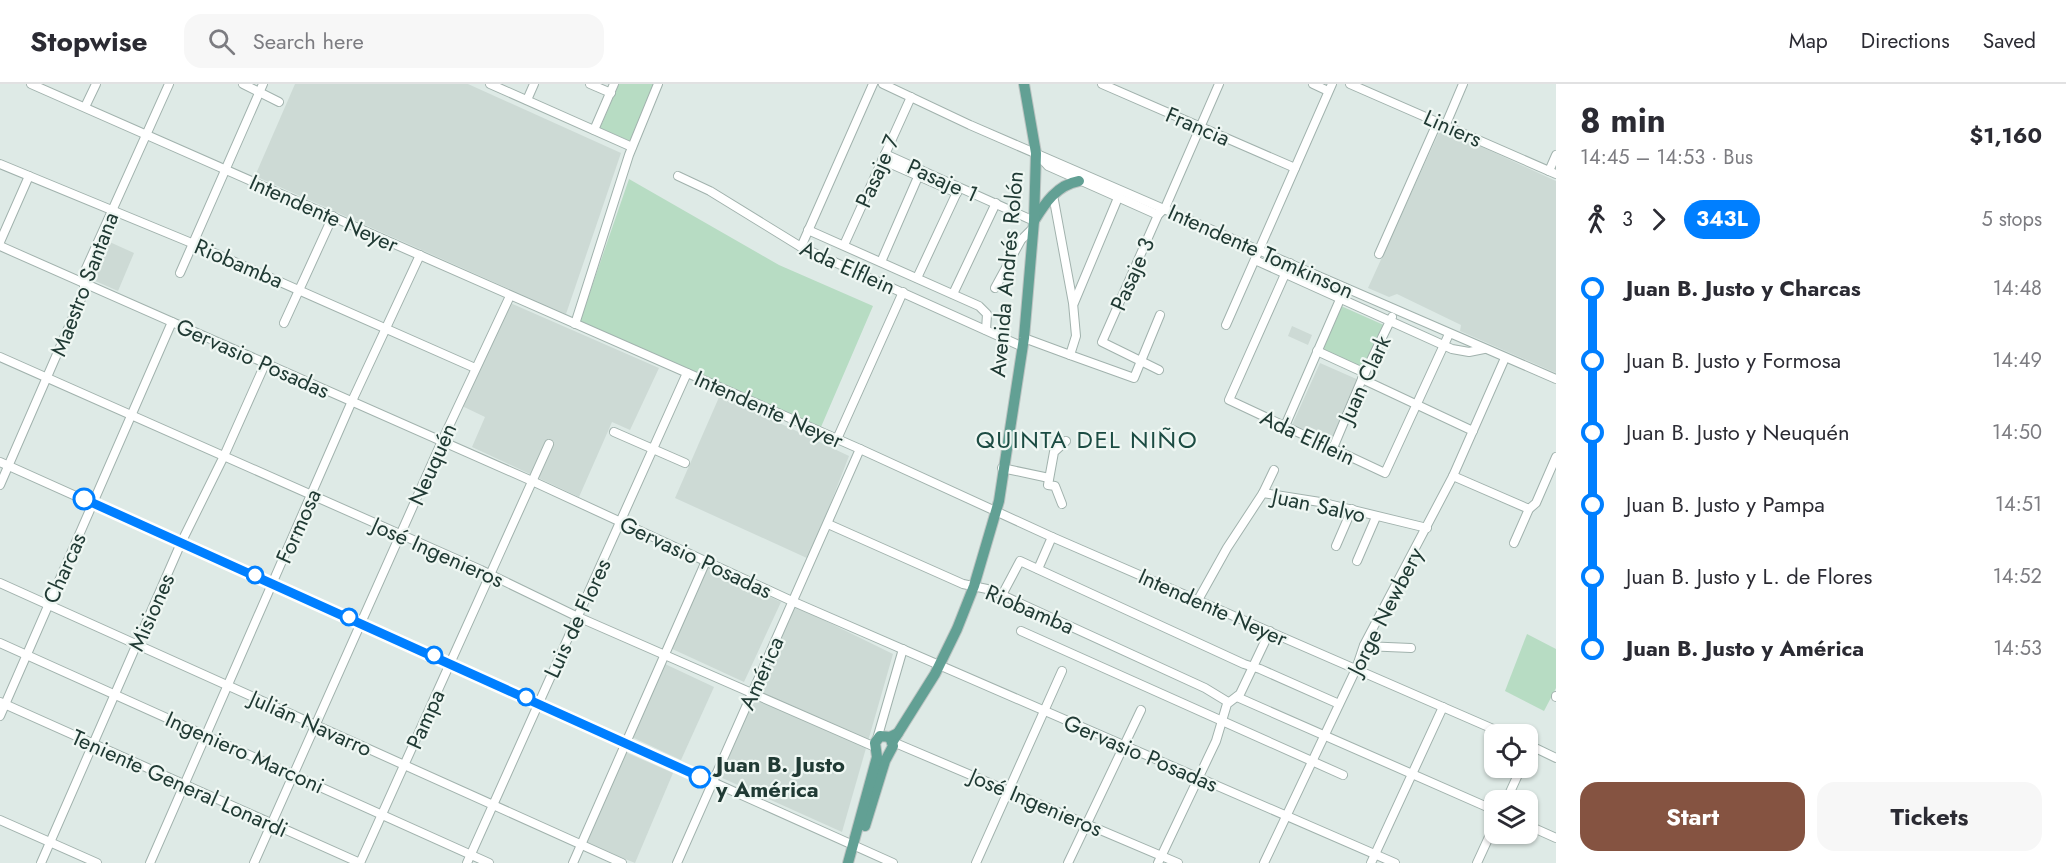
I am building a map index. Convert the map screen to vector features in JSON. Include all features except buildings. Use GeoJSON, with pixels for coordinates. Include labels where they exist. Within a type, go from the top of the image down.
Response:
{"type":"FeatureCollection","features":[{"type":"Feature","properties":{"kind":"main road","name":"Avenida Andrés Rolón"},"geometry":{"type":"LineString","coordinates":[[848,863],[893,741],[940,665],[974,586],[996,511],[1024,342],[1034,225],[1036,153],[1024,84]]}},
{"type":"Feature","properties":{"kind":"main road"},"geometry":{"type":"LineString","coordinates":[[1034,225],[1053,195],[1069,183],[1079,181]]}},
{"type":"Feature","properties":{"kind":"main road"},"geometry":{"type":"LineString","coordinates":[[876,745],[885,735],[893,741]]}},
{"type":"Feature","properties":{"kind":"main road"},"geometry":{"type":"LineString","coordinates":[[876,745],[893,741]]}},
{"type":"Feature","properties":{"kind":"main road","name":"Avenida Andrés Rolón"},"geometry":{"type":"LineString","coordinates":[[855,863],[856,846],[876,745]]}},
{"type":"Feature","properties":{"kind":"street","name":"Intendente Neyer"},"geometry":{"type":"LineString","coordinates":[[31,84],[860,449],[1052,537],[1484,725]]}},
{"type":"Feature","properties":{"kind":"street"},"geometry":{"type":"LineString","coordinates":[[85,107],[96,84]]}},
{"type":"Feature","properties":{"kind":"street","name":"Maestro Santana"},"geometry":{"type":"LineString","coordinates":[[0,485],[4,464],[48,378],[84,292],[84,273],[169,84]]}},
{"type":"Feature","properties":{"kind":"street"},"geometry":{"type":"LineString","coordinates":[[243,84],[261,88],[279,102]]}},
{"type":"Feature","properties":{"kind":"street"},"geometry":{"type":"LineString","coordinates":[[490,84],[632,147]]}},
{"type":"Feature","properties":{"kind":"street"},"geometry":{"type":"LineString","coordinates":[[527,100],[534,84]]}},
{"type":"Feature","properties":{"kind":"street"},"geometry":{"type":"LineString","coordinates":[[590,84],[613,88],[594,130]]}},
{"type":"Feature","properties":{"kind":"street"},"geometry":{"type":"LineString","coordinates":[[575,324],[632,147],[658,84]]}},
{"type":"Feature","properties":{"kind":"street"},"geometry":{"type":"LineString","coordinates":[[801,247],[873,84]]}},
{"type":"Feature","properties":{"kind":"street","name":"Intendente Tomkinson"},"geometry":{"type":"LineString","coordinates":[[883,84],[1036,153],[1120,194],[1260,250],[1556,379]]}},
{"type":"Feature","properties":{"kind":"street","name":"Francia"},"geometry":{"type":"LineString","coordinates":[[1102,84],[1295,168]]}},
{"type":"Feature","properties":{"kind":"street","name":"Pasaje 3"},"geometry":{"type":"LineString","coordinates":[[1141,360],[1102,342],[1219,84]]}},
{"type":"Feature","properties":{"kind":"street"},"geometry":{"type":"LineString","coordinates":[[1226,325],[1330,88],[1312,84]]}},
{"type":"Feature","properties":{"kind":"street","name":"Liniers"},"geometry":{"type":"LineString","coordinates":[[1350,84],[1362,86],[1552,173]]}},
{"type":"Feature","properties":{"kind":"street"},"geometry":{"type":"LineString","coordinates":[[1379,254],[1463,84]]}},
{"type":"Feature","properties":{"kind":"street"},"geometry":{"type":"LineString","coordinates":[[180,273],[261,88]]}},
{"type":"Feature","properties":{"kind":"street","name":"Pasaje 7"},"geometry":{"type":"LineString","coordinates":[[844,245],[911,97]]}},
{"type":"Feature","properties":{"kind":"street","name":"Intendente Tomkinson"},"geometry":{"type":"LineString","coordinates":[[1036,153],[1048,166],[1079,181],[1120,194]]}},
{"type":"Feature","properties":{"kind":"street"},"geometry":{"type":"LineString","coordinates":[[1552,173],[1556,155]]}},
{"type":"Feature","properties":{"kind":"street","name":"Pasaje 1"},"geometry":{"type":"LineString","coordinates":[[884,157],[958,191],[996,203],[1034,225]]}},
{"type":"Feature","properties":{"kind":"street","name":"Riobamba"},"geometry":{"type":"LineString","coordinates":[[0,164],[299,289],[475,368]]}},
{"type":"Feature","properties":{"kind":"street"},"geometry":{"type":"LineString","coordinates":[[881,262],[920,173]]}},
{"type":"Feature","properties":{"kind":"street"},"geometry":{"type":"LineString","coordinates":[[0,244],[29,176]]}},
{"type":"Feature","properties":{"kind":"street","name":"Ada Elflein"},"geometry":{"type":"LineString","coordinates":[[678,176],[710,191],[801,247],[986,330],[1070,355],[1133,378],[1136,376],[1141,360]]}},
{"type":"Feature","properties":{"kind":"street"},"geometry":{"type":"LineString","coordinates":[[917,278],[958,191]]}},
{"type":"Feature","properties":{"kind":"street"},"geometry":{"type":"LineString","coordinates":[[1073,303],[1120,194]]}},
{"type":"Feature","properties":{"kind":"street"},"geometry":{"type":"LineString","coordinates":[[1053,195],[1073,303],[1076,336],[1070,355]]}},
{"type":"Feature","properties":{"kind":"street"},"geometry":{"type":"LineString","coordinates":[[953,294],[996,203]]}},
{"type":"Feature","properties":{"kind":"street"},"geometry":{"type":"LineString","coordinates":[[284,323],[333,216]]}},
{"type":"Feature","properties":{"kind":"street"},"geometry":{"type":"LineString","coordinates":[[996,288],[1021,240],[1034,225]]}},
{"type":"Feature","properties":{"kind":"street"},"geometry":{"type":"LineString","coordinates":[[808,230],[979,306],[987,314],[986,330]]}},
{"type":"Feature","properties":{"kind":"street","name":"Gervasio Posadas"},"geometry":{"type":"LineString","coordinates":[[0,244],[83,283],[532,481],[793,601],[1395,863]]}},
{"type":"Feature","properties":{"kind":"street","name":"Formosa"},"geometry":{"type":"LineString","coordinates":[[150,863],[352,401],[420,255]]}},
{"type":"Feature","properties":{"kind":"street","name":"Intendente Tomkinson"},"geometry":{"type":"LineString","coordinates":[[1255,260],[1443,345],[1462,351],[1485,349]]}},
{"type":"Feature","properties":{"kind":"street"},"geometry":{"type":"LineString","coordinates":[[1286,274],[1290,263]]}},
{"type":"Feature","properties":{"kind":"street","name":"Ada Elflein"},"geometry":{"type":"LineString","coordinates":[[1286,274],[1229,400],[1387,473],[1416,405]]}},
{"type":"Feature","properties":{"kind":"street"},"geometry":{"type":"LineString","coordinates":[[1286,426],[1344,288]]}},
{"type":"Feature","properties":{"kind":"street"},"geometry":{"type":"LineString","coordinates":[[837,439],[903,292]]}},
{"type":"Feature","properties":{"kind":"street","name":"Neuquén"},"geometry":{"type":"LineString","coordinates":[[254,863],[400,534],[510,296]]}},
{"type":"Feature","properties":{"kind":"street","name":"Juan Clark"},"geometry":{"type":"LineString","coordinates":[[1333,448],[1363,376],[1395,310]]}},
{"type":"Feature","properties":{"kind":"street"},"geometry":{"type":"LineString","coordinates":[[1160,370],[1141,360],[1161,315]]}},
{"type":"Feature","properties":{"kind":"street","name":"Charcas"},"geometry":{"type":"LineString","coordinates":[[0,716],[3,703],[172,322]]}},
{"type":"Feature","properties":{"kind":"street"},"geometry":{"type":"LineString","coordinates":[[1416,405],[1449,334]]}},
{"type":"Feature","properties":{"kind":"street"},"geometry":{"type":"LineString","coordinates":[[1317,351],[1416,405],[1473,431]]}},
{"type":"Feature","properties":{"kind":"street","name":"José Ingenieros"},"geometry":{"type":"LineString","coordinates":[[0,357],[490,574],[578,617],[752,694],[876,745]]}},
{"type":"Feature","properties":{"kind":"street","name":"Jorge Newbery"},"geometry":{"type":"LineString","coordinates":[[1264,863],[1356,669],[1364,646],[1453,476],[1505,358]]}},
{"type":"Feature","properties":{"kind":"street","name":"Misiones"},"geometry":{"type":"LineString","coordinates":[[41,863],[181,543],[224,456],[265,364]]}},
{"type":"Feature","properties":{"kind":"street","name":"Luis de Flores"},"geometry":{"type":"LineString","coordinates":[[469,859],[537,703],[687,373]]}},
{"type":"Feature","properties":{"kind":"street"},"geometry":{"type":"LineString","coordinates":[[615,432],[685,463]]}},
{"type":"Feature","properties":{"kind":"street"},"geometry":{"type":"LineString","coordinates":[[1062,504],[1055,486],[1048,484],[1054,452],[1066,441]]}},
{"type":"Feature","properties":{"kind":"street","name":"Pampa"},"geometry":{"type":"LineString","coordinates":[[360,863],[549,444]]}},
{"type":"Feature","properties":{"kind":"street","name":"América"},"geometry":{"type":"LineString","coordinates":[[677,863],[860,449]]}},
{"type":"Feature","properties":{"kind":"street"},"geometry":{"type":"LineString","coordinates":[[1514,543],[1556,457]]}},
{"type":"Feature","properties":{"kind":"street"},"geometry":{"type":"LineString","coordinates":[[4,464],[893,863]]}},
{"type":"Feature","properties":{"kind":"street"},"geometry":{"type":"LineString","coordinates":[[1002,468],[1049,478]]}},
{"type":"Feature","properties":{"kind":"street"},"geometry":{"type":"LineString","coordinates":[[1263,493],[1274,470]]}},
{"type":"Feature","properties":{"kind":"street"},"geometry":{"type":"LineString","coordinates":[[1453,476],[1532,506]]}},
{"type":"Feature","properties":{"kind":"street","name":"Juan Salvo"},"geometry":{"type":"LineString","coordinates":[[1198,600],[1227,548],[1263,493],[1352,509],[1376,517],[1427,528]]}},
{"type":"Feature","properties":{"kind":"street"},"geometry":{"type":"LineString","coordinates":[[1336,546],[1352,509]]}},
{"type":"Feature","properties":{"kind":"street"},"geometry":{"type":"LineString","coordinates":[[1356,561],[1376,517]]}},
{"type":"Feature","properties":{"kind":"street","name":"Riobamba"},"geometry":{"type":"LineString","coordinates":[[828,524],[963,584],[1002,595],[1205,688],[1228,702]]}},
{"type":"Feature","properties":{"kind":"street"},"geometry":{"type":"LineString","coordinates":[[1038,569],[1052,537]]}},
{"type":"Feature","properties":{"kind":"street"},"geometry":{"type":"LineString","coordinates":[[573,863],[706,561]]}},
{"type":"Feature","properties":{"kind":"street"},"geometry":{"type":"LineString","coordinates":[[1002,595],[1020,561],[1339,704]]}},
{"type":"Feature","properties":{"kind":"street","name":"Julián Navarro"},"geometry":{"type":"LineString","coordinates":[[0,583],[622,863]]}},
{"type":"Feature","properties":{"kind":"street"},"geometry":{"type":"LineString","coordinates":[[1021,632],[1344,775]]}},
{"type":"Feature","properties":{"kind":"street"},"geometry":{"type":"LineString","coordinates":[[1160,859],[1216,741],[1220,721],[1228,702],[1237,697],[1270,632]]}},
{"type":"Feature","properties":{"kind":"street","name":"Ingeniero Marconi"},"geometry":{"type":"LineString","coordinates":[[0,643],[382,814],[469,859],[489,863]]}},
{"type":"Feature","properties":{"kind":"street"},"geometry":{"type":"LineString","coordinates":[[1364,646],[1411,648]]}},
{"type":"Feature","properties":{"kind":"street"},"geometry":{"type":"LineString","coordinates":[[876,745],[903,649]]}},
{"type":"Feature","properties":{"kind":"street"},"geometry":{"type":"LineString","coordinates":[[976,863],[1006,790],[1062,671]]}},
{"type":"Feature","properties":{"kind":"street"},"geometry":{"type":"LineString","coordinates":[[1237,697],[1484,806]]}},
{"type":"Feature","properties":{"kind":"street","name":"Teniente General Lonardi"},"geometry":{"type":"LineString","coordinates":[[3,703],[360,863]]}},
{"type":"Feature","properties":{"kind":"street"},"geometry":{"type":"LineString","coordinates":[[1371,863],[1443,707]]}},
{"type":"Feature","properties":{"kind":"street"},"geometry":{"type":"LineString","coordinates":[[1068,863],[1141,710]]}},
{"type":"Feature","properties":{"kind":"street","name":"José Ingenieros"},"geometry":{"type":"LineString","coordinates":[[893,741],[1087,824],[1160,859],[1178,863]]}},
{"type":"Feature","properties":{"kind":"street"},"geometry":{"type":"LineString","coordinates":[[1538,749],[1556,758]]}},
{"type":"Feature","properties":{"kind":"street"},"geometry":{"type":"LineString","coordinates":[[0,820],[97,863]]}},
{"type":"Feature","properties":{"kind":"street"},"geometry":{"type":"LineString","coordinates":[[1538,830],[1556,838]]}},
{"type":"Feature","properties":{"kind":"street"},"geometry":{"type":"LineString","coordinates":[[1477,863],[1486,844]]}},
{"type":"Feature","properties":{"kind":"shaded area"},"geometry":{"type":"Polygon","coordinates":[[[295,84],[468,84],[621,153],[566,314],[255,176],[295,84]]]}},
{"type":"Feature","properties":{"kind":"shaded area"},"geometry":{"type":"Polygon","coordinates":[[[1441,128],[1556,181],[1556,373],[1460,331],[1461,325],[1397,294],[1389,297],[1368,288],[1441,128]]]}},
{"type":"Feature","properties":{"kind":"shaded area"},"geometry":{"type":"Polygon","coordinates":[[[103,239],[134,253],[118,291],[86,277],[103,239]]]}},
{"type":"Feature","properties":{"kind":"shaded area"},"geometry":{"type":"Polygon","coordinates":[[[506,301],[659,368],[630,430],[612,422],[579,497],[472,447],[485,417],[462,406],[506,301]]]}},
{"type":"Feature","properties":{"kind":"shaded area"},"geometry":{"type":"Polygon","coordinates":[[[1292,326],[1312,335],[1308,345],[1288,336],[1292,326]]]}},
{"type":"Feature","properties":{"kind":"shaded area"},"geometry":{"type":"Polygon","coordinates":[[[1320,363],[1361,381],[1334,443],[1292,425],[1320,363]]]}},
{"type":"Feature","properties":{"kind":"shaded area"},"geometry":{"type":"Polygon","coordinates":[[[720,395],[849,456],[809,559],[675,498],[720,395]]]}},
{"type":"Feature","properties":{"kind":"shaded area"},"geometry":{"type":"Polygon","coordinates":[[[705,567],[781,602],[744,682],[668,647],[705,567]]]}},
{"type":"Feature","properties":{"kind":"shaded area"},"geometry":{"type":"Polygon","coordinates":[[[795,606],[893,654],[842,832],[720,777],[795,606]]]}},
{"type":"Feature","properties":{"kind":"shaded area"},"geometry":{"type":"Polygon","coordinates":[[[665,664],[714,687],[681,760],[632,737],[665,664]]]}},
{"type":"Feature","properties":{"kind":"shaded area"},"geometry":{"type":"Polygon","coordinates":[[[625,752],[673,773],[635,863],[586,843],[625,752]]]}},
{"type":"Feature","properties":{"kind":"green space"},"geometry":{"type":"Polygon","coordinates":[[[619,84],[655,84],[630,141],[600,128],[619,84]]]}},
{"type":"Feature","properties":{"kind":"green space"},"geometry":{"type":"Polygon","coordinates":[[[629,179],[779,265],[873,306],[821,427],[580,321],[629,179]]]}},
{"type":"Feature","properties":{"kind":"green space"},"geometry":{"type":"Polygon","coordinates":[[[1341,306],[1386,326],[1364,376],[1319,356],[1341,306]]]}},
{"type":"Feature","properties":{"kind":"green space"},"geometry":{"type":"Polygon","coordinates":[[[1527,634],[1556,649],[1556,688],[1544,711],[1505,691],[1527,634]]]}},
{"type":"Feature","properties":{"kind":"bus line","name":"343L"},"geometry":{"type":"LineString","coordinates":[[84,499],[525,696],[700,777]]}},
{"type":"Feature","properties":{"kind":"place","name":"Juan B. Justo y América"},"geometry":{"type":"Point","coordinates":[700,777]}},
{"type":"Feature","properties":{"kind":"district","name":"QUINTA DEL NIÑO"},"geometry":{"type":"Point","coordinates":[1087,439]}}]}
